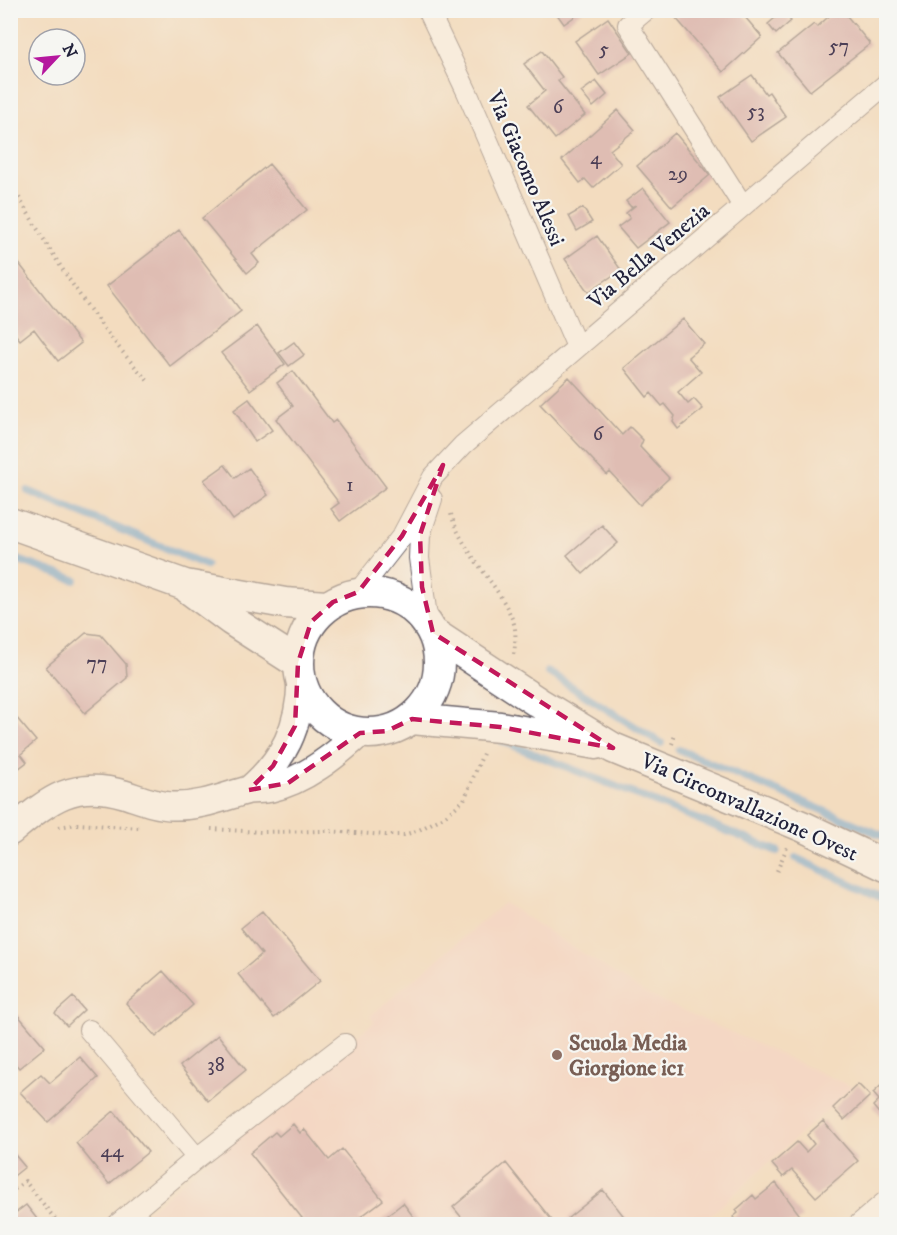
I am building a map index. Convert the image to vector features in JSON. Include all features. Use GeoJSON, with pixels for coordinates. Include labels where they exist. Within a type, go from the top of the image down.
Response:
{"type":"FeatureCollection","features":[{"type":"Feature","properties":{"kind":"main road","name":"Via Circonvallazione Ovest"},"geometry":{"type":"LineString","coordinates":[[10,524],[185,585],[285,603],[326,606]]}},
{"type":"Feature","properties":{"kind":"main road","name":"Via Circonvallazione Ovest"},"geometry":{"type":"LineString","coordinates":[[185,585],[299,672]]}},
{"type":"Feature","properties":{"kind":"main road","name":"Via Circonvallazione Ovest"},"geometry":{"type":"LineString","coordinates":[[431,628],[440,656],[438,680],[428,702],[412,719],[387,731],[360,733],[329,721],[316,710],[299,672],[301,641],[311,622],[326,606],[341,597],[358,592],[378,592],[398,598],[415,609],[431,628],[539,703],[613,748],[804,827],[886,866]]}},
{"type":"Feature","properties":{"kind":"main road","name":"Via Circonvallazione Ovest"},"geometry":{"type":"LineString","coordinates":[[412,719],[489,726],[613,748]]}},
{"type":"Feature","properties":{"kind":"street","name":"Via Giacomo Alessi"},"geometry":{"type":"LineString","coordinates":[[428,10],[467,92],[578,347]]}},
{"type":"Feature","properties":{"kind":"street"},"geometry":{"type":"LineString","coordinates":[[646,10],[628,25],[743,206]]}},
{"type":"Feature","properties":{"kind":"street","name":"Via Bella Venezia"},"geometry":{"type":"LineString","coordinates":[[358,592],[402,536],[418,501],[443,465],[486,423],[886,84]]}},
{"type":"Feature","properties":{"kind":"street","name":"Via Bella Venezia"},"geometry":{"type":"LineString","coordinates":[[431,628],[419,558],[420,535],[443,465]]}},
{"type":"Feature","properties":{"kind":"street"},"geometry":{"type":"LineString","coordinates":[[249,790],[269,771],[286,748],[296,726],[299,672]]}},
{"type":"Feature","properties":{"kind":"street"},"geometry":{"type":"LineString","coordinates":[[10,832],[45,803],[57,796],[84,788],[108,789],[172,806],[208,803],[249,790],[288,783],[342,749],[360,733]]}},
{"type":"Feature","properties":{"kind":"street"},"geometry":{"type":"LineString","coordinates":[[89,1030],[197,1158]]}},
{"type":"Feature","properties":{"kind":"street"},"geometry":{"type":"LineString","coordinates":[[118,1224],[197,1158],[345,1044]]}},
{"type":"Feature","properties":{"kind":"street"},"geometry":{"type":"LineString","coordinates":[[859,1224],[886,1201]]}},
{"type":"Feature","properties":{"kind":"path"},"geometry":{"type":"LineString","coordinates":[[10,182],[64,273],[120,350],[148,381]]}},
{"type":"Feature","properties":{"kind":"path"},"geometry":{"type":"LineString","coordinates":[[450,510],[466,548],[484,572],[513,621],[515,631],[513,661]]}},
{"type":"Feature","properties":{"kind":"path"},"geometry":{"type":"LineString","coordinates":[[200,829],[327,831],[372,835],[412,832],[436,822],[464,800],[485,747]]}},
{"type":"Feature","properties":{"kind":"path"},"geometry":{"type":"LineString","coordinates":[[57,828],[77,824],[148,829]]}},
{"type":"Feature","properties":{"kind":"path"},"geometry":{"type":"LineString","coordinates":[[10,1193],[25,1181],[59,1224]]}},
{"type":"Feature","properties":{"kind":"highlighted area"},"geometry":{"type":"Polygon","coordinates":[[[443,465],[420,535],[422,587],[433,633],[613,748],[500,727],[412,719],[387,731],[360,733],[288,783],[249,790],[273,766],[295,726],[298,663],[311,622],[333,602],[358,592],[402,536],[443,465]]]}},
{"type":"Feature","properties":{"kind":"shaded area","name":"Scuola Media Giorgione ic1"},"geometry":{"type":"Polygon","coordinates":[[[504,903],[646,994],[852,1087],[701,1224],[149,1224],[142,1216],[374,1022],[370,1016],[504,903]]]}},
{"type":"Feature","properties":{"kind":"building"},"geometry":{"type":"Polygon","coordinates":[[[554,10],[584,10],[564,24],[554,10]]]}},
{"type":"Feature","properties":{"kind":"building"},"geometry":{"type":"Polygon","coordinates":[[[682,10],[739,10],[762,37],[723,72],[675,17],[682,10]]]}},
{"type":"Feature","properties":{"kind":"building"},"geometry":{"type":"Polygon","coordinates":[[[836,10],[842,10],[870,44],[810,91],[778,53],[814,24],[817,27],[836,10]]]}},
{"type":"Feature","properties":{"kind":"building"},"geometry":{"type":"Polygon","coordinates":[[[782,12],[791,21],[776,34],[768,24],[782,12]]]}},
{"type":"Feature","properties":{"kind":"building"},"geometry":{"type":"Polygon","coordinates":[[[608,18],[632,53],[599,75],[575,41],[608,18]]]}},
{"type":"Feature","properties":{"kind":"building"},"geometry":{"type":"Polygon","coordinates":[[[542,51],[562,77],[558,81],[585,115],[555,139],[528,105],[545,91],[524,64],[542,51]]]}},
{"type":"Feature","properties":{"kind":"building"},"geometry":{"type":"Polygon","coordinates":[[[752,75],[766,94],[769,92],[786,117],[751,141],[720,97],[752,75]]]}},
{"type":"Feature","properties":{"kind":"building"},"geometry":{"type":"Polygon","coordinates":[[[596,81],[607,95],[593,107],[581,92],[596,81]]]}},
{"type":"Feature","properties":{"kind":"building"},"geometry":{"type":"Polygon","coordinates":[[[618,110],[635,130],[610,150],[621,164],[593,188],[585,179],[580,183],[562,160],[618,110]]]}},
{"type":"Feature","properties":{"kind":"building"},"geometry":{"type":"Polygon","coordinates":[[[675,133],[710,175],[672,207],[637,166],[675,133]]]}},
{"type":"Feature","properties":{"kind":"building"},"geometry":{"type":"Polygon","coordinates":[[[269,164],[307,210],[252,254],[259,263],[247,273],[202,218],[269,164]]]}},
{"type":"Feature","properties":{"kind":"building"},"geometry":{"type":"Polygon","coordinates":[[[643,188],[670,222],[636,248],[618,227],[630,218],[626,213],[636,205],[631,207],[626,201],[643,188]]]}},
{"type":"Feature","properties":{"kind":"building"},"geometry":{"type":"Polygon","coordinates":[[[583,208],[592,222],[577,231],[569,216],[583,208]]]}},
{"type":"Feature","properties":{"kind":"building"},"geometry":{"type":"Polygon","coordinates":[[[179,230],[241,311],[170,366],[107,286],[179,230]]]}},
{"type":"Feature","properties":{"kind":"building"},"geometry":{"type":"Polygon","coordinates":[[[597,236],[621,270],[588,292],[565,259],[597,236]]]}},
{"type":"Feature","properties":{"kind":"building"},"geometry":{"type":"Polygon","coordinates":[[[10,252],[81,343],[58,361],[34,329],[20,340],[10,328],[10,252]]]}},
{"type":"Feature","properties":{"kind":"building"},"geometry":{"type":"Polygon","coordinates":[[[683,319],[704,344],[688,357],[701,372],[678,392],[688,404],[694,399],[703,409],[678,429],[673,422],[675,416],[665,404],[662,406],[651,393],[647,397],[624,368],[683,319]]]}},
{"type":"Feature","properties":{"kind":"building"},"geometry":{"type":"Polygon","coordinates":[[[257,326],[285,364],[250,390],[221,353],[257,326]]]}},
{"type":"Feature","properties":{"kind":"building"},"geometry":{"type":"Polygon","coordinates":[[[294,342],[304,355],[289,366],[279,353],[294,342]]]}},
{"type":"Feature","properties":{"kind":"building"},"geometry":{"type":"Polygon","coordinates":[[[293,371],[332,423],[336,420],[386,487],[340,521],[331,509],[339,503],[276,419],[293,406],[277,383],[293,371]]]}},
{"type":"Feature","properties":{"kind":"building"},"geometry":{"type":"Polygon","coordinates":[[[569,377],[622,435],[630,427],[643,440],[640,447],[669,478],[640,505],[610,472],[607,475],[540,404],[569,377]]]}},
{"type":"Feature","properties":{"kind":"building"},"geometry":{"type":"Polygon","coordinates":[[[249,399],[272,430],[255,442],[234,410],[249,399]]]}},
{"type":"Feature","properties":{"kind":"building"},"geometry":{"type":"Polygon","coordinates":[[[225,465],[235,478],[249,468],[268,495],[233,520],[204,480],[225,465]]]}},
{"type":"Feature","properties":{"kind":"building"},"geometry":{"type":"Polygon","coordinates":[[[602,525],[618,543],[583,574],[567,555],[602,525]]]}},
{"type":"Feature","properties":{"kind":"building"},"geometry":{"type":"Polygon","coordinates":[[[86,633],[101,635],[126,664],[127,678],[85,713],[46,667],[86,633]]]}},
{"type":"Feature","properties":{"kind":"building"},"geometry":{"type":"Polygon","coordinates":[[[10,710],[36,741],[21,754],[27,762],[10,775],[10,710]]]}},
{"type":"Feature","properties":{"kind":"building"},"geometry":{"type":"Polygon","coordinates":[[[262,911],[320,981],[274,1018],[238,974],[262,954],[241,928],[262,911]]]}},
{"type":"Feature","properties":{"kind":"building"},"geometry":{"type":"Polygon","coordinates":[[[163,971],[193,1005],[156,1037],[126,1003],[163,971]]]}},
{"type":"Feature","properties":{"kind":"building"},"geometry":{"type":"Polygon","coordinates":[[[73,997],[84,1010],[67,1026],[55,1013],[73,997]]]}},
{"type":"Feature","properties":{"kind":"building"},"geometry":{"type":"Polygon","coordinates":[[[17,1014],[45,1047],[19,1068],[10,1058],[10,1019],[17,1014]]]}},
{"type":"Feature","properties":{"kind":"building"},"geometry":{"type":"Polygon","coordinates":[[[218,1035],[246,1070],[208,1101],[180,1066],[218,1035]]]}},
{"type":"Feature","properties":{"kind":"building"},"geometry":{"type":"Polygon","coordinates":[[[80,1057],[98,1078],[48,1122],[20,1092],[41,1074],[50,1083],[80,1057]]]}},
{"type":"Feature","properties":{"kind":"building"},"geometry":{"type":"Polygon","coordinates":[[[886,1081],[886,1122],[873,1106],[879,1100],[873,1093],[886,1081]]]}},
{"type":"Feature","properties":{"kind":"building"},"geometry":{"type":"Polygon","coordinates":[[[858,1084],[870,1096],[844,1120],[833,1108],[858,1084]]]}},
{"type":"Feature","properties":{"kind":"building"},"geometry":{"type":"Polygon","coordinates":[[[114,1111],[148,1152],[109,1184],[76,1143],[114,1111]]]}},
{"type":"Feature","properties":{"kind":"building"},"geometry":{"type":"Polygon","coordinates":[[[823,1121],[858,1161],[816,1197],[792,1170],[783,1177],[772,1164],[797,1142],[806,1152],[814,1144],[807,1135],[823,1121]]]}},
{"type":"Feature","properties":{"kind":"building"},"geometry":{"type":"Polygon","coordinates":[[[293,1124],[300,1133],[304,1129],[329,1160],[342,1149],[383,1200],[358,1219],[362,1224],[295,1224],[302,1218],[250,1153],[275,1132],[279,1136],[293,1124]]]}},
{"type":"Feature","properties":{"kind":"building"},"geometry":{"type":"Polygon","coordinates":[[[10,1149],[25,1167],[10,1179],[10,1149]]]}},
{"type":"Feature","properties":{"kind":"building"},"geometry":{"type":"Polygon","coordinates":[[[506,1163],[555,1224],[467,1224],[453,1207],[506,1163]]]}},
{"type":"Feature","properties":{"kind":"building"},"geometry":{"type":"Polygon","coordinates":[[[776,1183],[802,1218],[794,1224],[739,1224],[733,1217],[738,1213],[736,1210],[753,1195],[756,1199],[776,1183]]]}},
{"type":"Feature","properties":{"kind":"building"},"geometry":{"type":"Polygon","coordinates":[[[603,1190],[630,1224],[573,1224],[568,1218],[603,1190]]]}},
{"type":"Feature","properties":{"kind":"building"},"geometry":{"type":"Polygon","coordinates":[[[403,1203],[419,1224],[377,1224],[403,1203]]]}},
{"type":"Feature","properties":{"kind":"building"},"geometry":{"type":"Polygon","coordinates":[[[26,1205],[41,1224],[10,1224],[10,1217],[26,1205]]]}},
{"type":"Feature","properties":{"kind":"waterway"},"geometry":{"type":"LineString","coordinates":[[28,491],[206,565]]}},
{"type":"Feature","properties":{"kind":"waterway"},"geometry":{"type":"LineString","coordinates":[[10,557],[75,580]]}},
{"type":"Feature","properties":{"kind":"waterway"},"geometry":{"type":"LineString","coordinates":[[548,672],[661,743]]}},
{"type":"Feature","properties":{"kind":"waterway"},"geometry":{"type":"LineString","coordinates":[[502,741],[777,851]]}},
{"type":"Feature","properties":{"kind":"waterway"},"geometry":{"type":"LineString","coordinates":[[679,750],[886,837]]}},
{"type":"Feature","properties":{"kind":"waterway"},"geometry":{"type":"LineString","coordinates":[[796,858],[886,900]]}},
{"type":"Feature","properties":{"kind":"place","name":"Scuola Media Giorgione ic1"},"geometry":{"type":"Point","coordinates":[557,1055]}}]}
